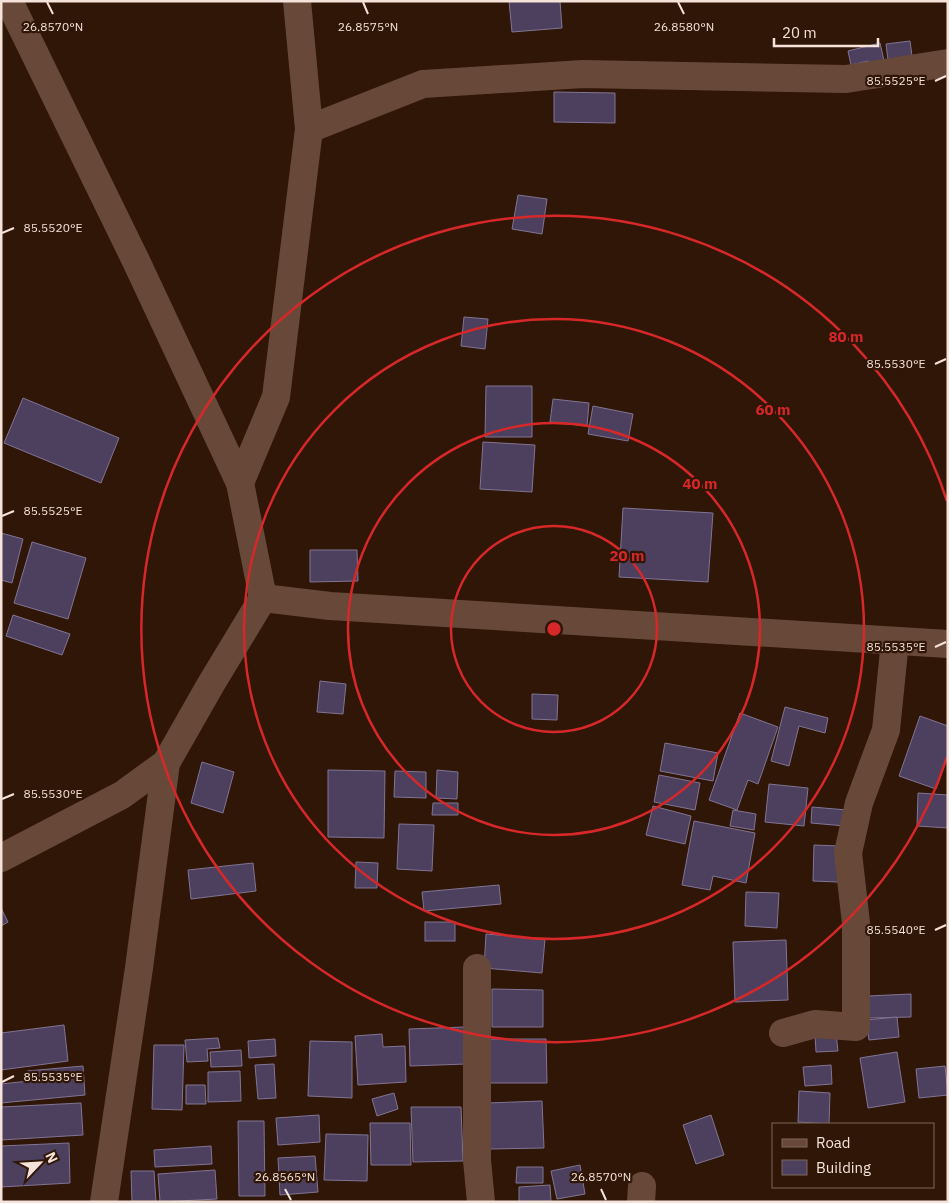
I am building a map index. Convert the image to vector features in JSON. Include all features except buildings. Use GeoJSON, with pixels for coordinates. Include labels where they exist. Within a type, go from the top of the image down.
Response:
{"type":"FeatureCollection","features":[{"type":"Feature","properties":{"kind":"street"},"geometry":{"type":"LineString","coordinates":[[9,1],[136,261],[240,483],[263,598],[166,763],[139,968],[104,1202]]}},
{"type":"Feature","properties":{"kind":"street"},"geometry":{"type":"LineString","coordinates":[[240,483],[276,397],[310,129],[297,1]]}},
{"type":"Feature","properties":{"kind":"street"},"geometry":{"type":"LineString","coordinates":[[310,129],[423,84],[583,74],[846,79],[948,63]]}},
{"type":"Feature","properties":{"kind":"street"},"geometry":{"type":"LineString","coordinates":[[263,598],[330,606],[948,644]]}},
{"type":"Feature","properties":{"kind":"street"},"geometry":{"type":"LineString","coordinates":[[783,1033],[815,1024],[856,1027],[856,923],[848,853],[859,803],[886,730],[895,641]]}},
{"type":"Feature","properties":{"kind":"street"},"geometry":{"type":"LineString","coordinates":[[1,858],[122,794],[166,763]]}},
{"type":"Feature","properties":{"kind":"street"},"geometry":{"type":"LineString","coordinates":[[477,968],[477,1160],[481,1202]]}}]}
